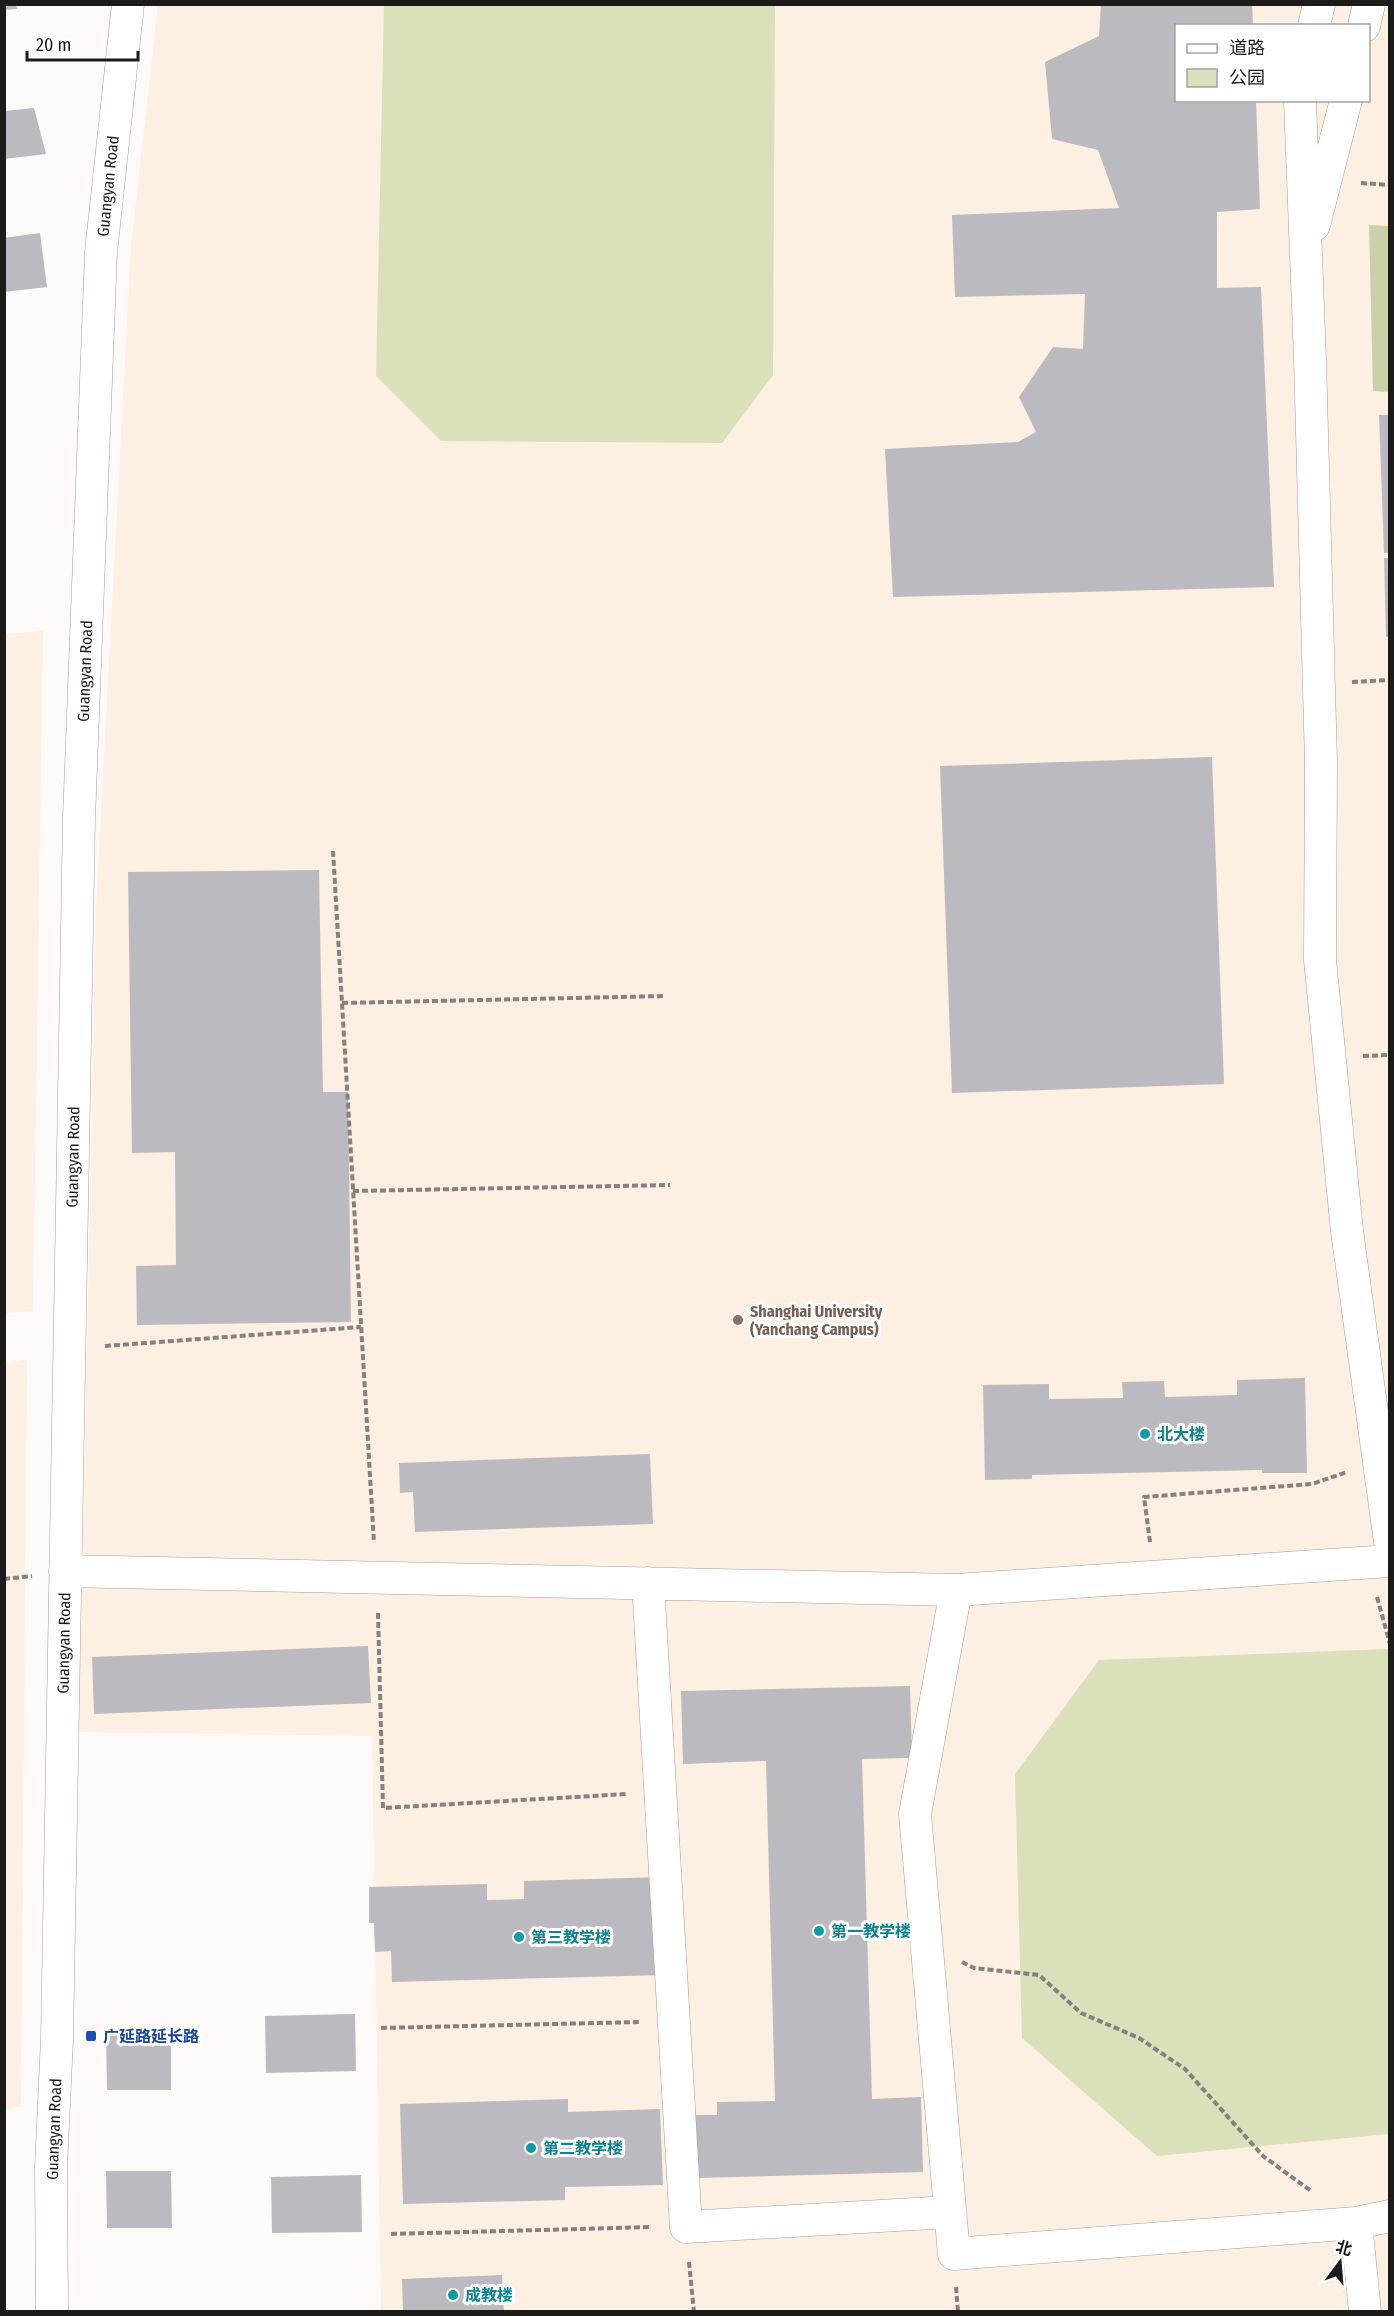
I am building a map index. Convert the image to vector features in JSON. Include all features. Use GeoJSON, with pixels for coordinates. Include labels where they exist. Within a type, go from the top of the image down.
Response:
{"type":"FeatureCollection","features":[{"type":"Feature","properties":{"kind":"street","name":"Guangyan Road"},"geometry":{"type":"LineString","coordinates":[[52,2312],[51,2167],[57,2039],[79,818],[101,252],[128,4]]}},
{"type":"Feature","properties":{"kind":"street"},"geometry":{"type":"LineString","coordinates":[[1314,24],[1319,4]]}},
{"type":"Feature","properties":{"kind":"street"},"geometry":{"type":"LineString","coordinates":[[1364,24],[1369,4]]}},
{"type":"Feature","properties":{"kind":"street"},"geometry":{"type":"LineString","coordinates":[[65,1571],[956,1590],[1154,1576],[1382,1555],[1378,1461],[1347,1231],[1320,960],[1321,762],[1300,102]]}},
{"type":"Feature","properties":{"kind":"street"},"geometry":{"type":"LineString","coordinates":[[1306,254],[1345,102]]}},
{"type":"Feature","properties":{"kind":"street"},"geometry":{"type":"LineString","coordinates":[[648,1583],[686,2226],[950,2212]]}},
{"type":"Feature","properties":{"kind":"street"},"geometry":{"type":"LineString","coordinates":[[956,1590],[915,1814],[954,2254],[1356,2223],[1389,2216]]}},
{"type":"Feature","properties":{"kind":"street"},"geometry":{"type":"LineString","coordinates":[[1356,2223],[1365,2312]]}},
{"type":"Feature","properties":{"kind":"path"},"geometry":{"type":"LineString","coordinates":[[333,851],[376,1578],[383,1808],[661,1792]]}},
{"type":"Feature","properties":{"kind":"path"},"geometry":{"type":"LineString","coordinates":[[342,1003],[665,996]]}},
{"type":"Feature","properties":{"kind":"path"},"geometry":{"type":"LineString","coordinates":[[353,1191],[670,1185]]}},
{"type":"Feature","properties":{"kind":"path"},"geometry":{"type":"LineString","coordinates":[[70,1349],[362,1327]]}},
{"type":"Feature","properties":{"kind":"path"},"geometry":{"type":"LineString","coordinates":[[1154,1576],[1144,1497],[1312,1484],[1378,1461]]}},
{"type":"Feature","properties":{"kind":"path"},"geometry":{"type":"LineString","coordinates":[[1382,1555],[1389,1644]]}},
{"type":"Feature","properties":{"kind":"path"},"geometry":{"type":"LineString","coordinates":[[927,1945],[974,1968],[1039,1975],[1081,2013],[1139,2038],[1185,2069],[1263,2156],[1356,2223]]}},
{"type":"Feature","properties":{"kind":"path"},"geometry":{"type":"LineString","coordinates":[[381,2028],[674,2021]]}},
{"type":"Feature","properties":{"kind":"path"},"geometry":{"type":"LineString","coordinates":[[391,2234],[686,2226],[694,2312]]}},
{"type":"Feature","properties":{"kind":"shaded area","name":"Shanghai University (Yanchang Campus)"},"geometry":{"type":"Polygon","coordinates":[[[158,5],[1389,5],[1389,2311],[381,2311],[372,1736],[79,1732],[96,908],[131,246],[158,5]]]}},
{"type":"Feature","properties":{"kind":"shaded area"},"geometry":{"type":"Polygon","coordinates":[[[43,631],[33,1311],[5,1313],[5,634],[43,631]]]}},
{"type":"Feature","properties":{"kind":"shaded area"},"geometry":{"type":"Polygon","coordinates":[[[27,1360],[21,2107],[5,2109],[4,1363],[27,1360]]]}},
{"type":"Feature","properties":{"kind":"green space"},"geometry":{"type":"Polygon","coordinates":[[[384,5],[775,5],[773,375],[722,443],[441,441],[376,376],[384,5]]]}},
{"type":"Feature","properties":{"kind":"green space"},"geometry":{"type":"Polygon","coordinates":[[[1369,225],[1389,226],[1389,392],[1373,391],[1369,225]]]}},
{"type":"Feature","properties":{"kind":"green space"},"geometry":{"type":"Polygon","coordinates":[[[1389,1649],[1389,2134],[1157,2156],[1022,2038],[1015,1774],[1099,1660],[1389,1649]]]}},
{"type":"Feature","properties":{"kind":"building"},"geometry":{"type":"Polygon","coordinates":[[[4,4],[16,4],[17,9],[4,10],[4,4]]]}},
{"type":"Feature","properties":{"kind":"building"},"geometry":{"type":"Polygon","coordinates":[[[1101,4],[1252,4],[1253,24],[1175,24],[1175,102],[1256,102],[1260,209],[1217,212],[1217,288],[1261,287],[1274,587],[893,597],[885,449],[1018,442],[1036,432],[1019,397],[1053,347],[1083,349],[1085,294],[955,297],[952,215],[1119,208],[1098,150],[1052,139],[1045,62],[1099,36],[1101,4]]]}},
{"type":"Feature","properties":{"kind":"building"},"geometry":{"type":"Polygon","coordinates":[[[34,108],[46,154],[4,159],[4,111],[34,108]]]}},
{"type":"Feature","properties":{"kind":"building"},"geometry":{"type":"Polygon","coordinates":[[[40,233],[47,287],[4,292],[4,238],[40,233]]]}},
{"type":"Feature","properties":{"kind":"building"},"geometry":{"type":"Polygon","coordinates":[[[1379,415],[1390,415],[1390,553],[1384,553],[1379,415]]]}},
{"type":"Feature","properties":{"kind":"building"},"geometry":{"type":"Polygon","coordinates":[[[1384,558],[1390,558],[1390,637],[1386,637],[1384,558]]]}},
{"type":"Feature","properties":{"kind":"building"},"geometry":{"type":"Polygon","coordinates":[[[1212,757],[1224,1084],[952,1093],[940,766],[1212,757]]]}},
{"type":"Feature","properties":{"kind":"building"},"geometry":{"type":"Polygon","coordinates":[[[319,870],[323,1092],[348,1092],[351,1322],[137,1325],[136,1266],[176,1265],[175,1152],[132,1153],[128,872],[319,870]]]}},
{"type":"Feature","properties":{"kind":"building","name":"北大楼"},"geometry":{"type":"Polygon","coordinates":[[[1305,1378],[1307,1473],[1262,1473],[1262,1470],[1032,1475],[1032,1479],[985,1480],[983,1385],[1049,1384],[1049,1399],[1123,1398],[1122,1382],[1164,1381],[1165,1397],[1237,1395],[1237,1380],[1305,1378]]]}},
{"type":"Feature","properties":{"kind":"building"},"geometry":{"type":"Polygon","coordinates":[[[650,1454],[653,1524],[415,1532],[413,1492],[400,1493],[399,1463],[650,1454]]]}},
{"type":"Feature","properties":{"kind":"building"},"geometry":{"type":"Polygon","coordinates":[[[368,1646],[371,1703],[94,1714],[92,1657],[368,1646]]]}},
{"type":"Feature","properties":{"kind":"building","name":"第一教学楼"},"geometry":{"type":"Polygon","coordinates":[[[910,1686],[912,1758],[862,1759],[872,2099],[921,2097],[923,2172],[696,2178],[694,2115],[717,2115],[717,2102],[775,2101],[766,1761],[683,1764],[681,1691],[910,1686]]]}},
{"type":"Feature","properties":{"kind":"building","name":"第三教学楼"},"geometry":{"type":"Polygon","coordinates":[[[662,1877],[665,1975],[392,1982],[391,1951],[375,1952],[374,1923],[369,1923],[369,1887],[487,1884],[487,1900],[524,1899],[524,1881],[662,1877]]]}},
{"type":"Feature","properties":{"kind":"building"},"geometry":{"type":"Polygon","coordinates":[[[355,2014],[356,2071],[266,2073],[265,2016],[355,2014]]]}},
{"type":"Feature","properties":{"kind":"building"},"geometry":{"type":"Polygon","coordinates":[[[106,2033],[171,2033],[171,2090],[107,2090],[106,2033]]]}},
{"type":"Feature","properties":{"kind":"building","name":"第二教学楼"},"geometry":{"type":"Polygon","coordinates":[[[568,2099],[568,2112],[660,2109],[663,2185],[565,2187],[565,2200],[403,2204],[400,2104],[568,2099]]]}},
{"type":"Feature","properties":{"kind":"building"},"geometry":{"type":"Polygon","coordinates":[[[106,2171],[171,2171],[172,2228],[107,2228],[106,2171]]]}},
{"type":"Feature","properties":{"kind":"building"},"geometry":{"type":"Polygon","coordinates":[[[361,2175],[362,2232],[272,2233],[271,2177],[361,2175]]]}},
{"type":"Feature","properties":{"kind":"building","name":"成教楼"},"geometry":{"type":"Polygon","coordinates":[[[502,2275],[504,2312],[403,2312],[402,2279],[502,2275]]]}},
{"type":"Feature","properties":{"kind":"place","name":"Shanghai University (Yanchang Campus)"},"geometry":{"type":"Point","coordinates":[738,1320]}},
{"type":"Feature","properties":{"kind":"place","name":"北大楼"},"geometry":{"type":"Point","coordinates":[1145,1434]}},
{"type":"Feature","properties":{"kind":"place","name":"第一教学楼"},"geometry":{"type":"Point","coordinates":[819,1931]}},
{"type":"Feature","properties":{"kind":"place","name":"第三教学楼"},"geometry":{"type":"Point","coordinates":[519,1937]}},
{"type":"Feature","properties":{"kind":"place","name":"广延路延长路"},"geometry":{"type":"Point","coordinates":[91,2036]}},
{"type":"Feature","properties":{"kind":"place","name":"第二教学楼"},"geometry":{"type":"Point","coordinates":[531,2148]}},
{"type":"Feature","properties":{"kind":"place","name":"成教楼"},"geometry":{"type":"Point","coordinates":[453,2295]}}]}
